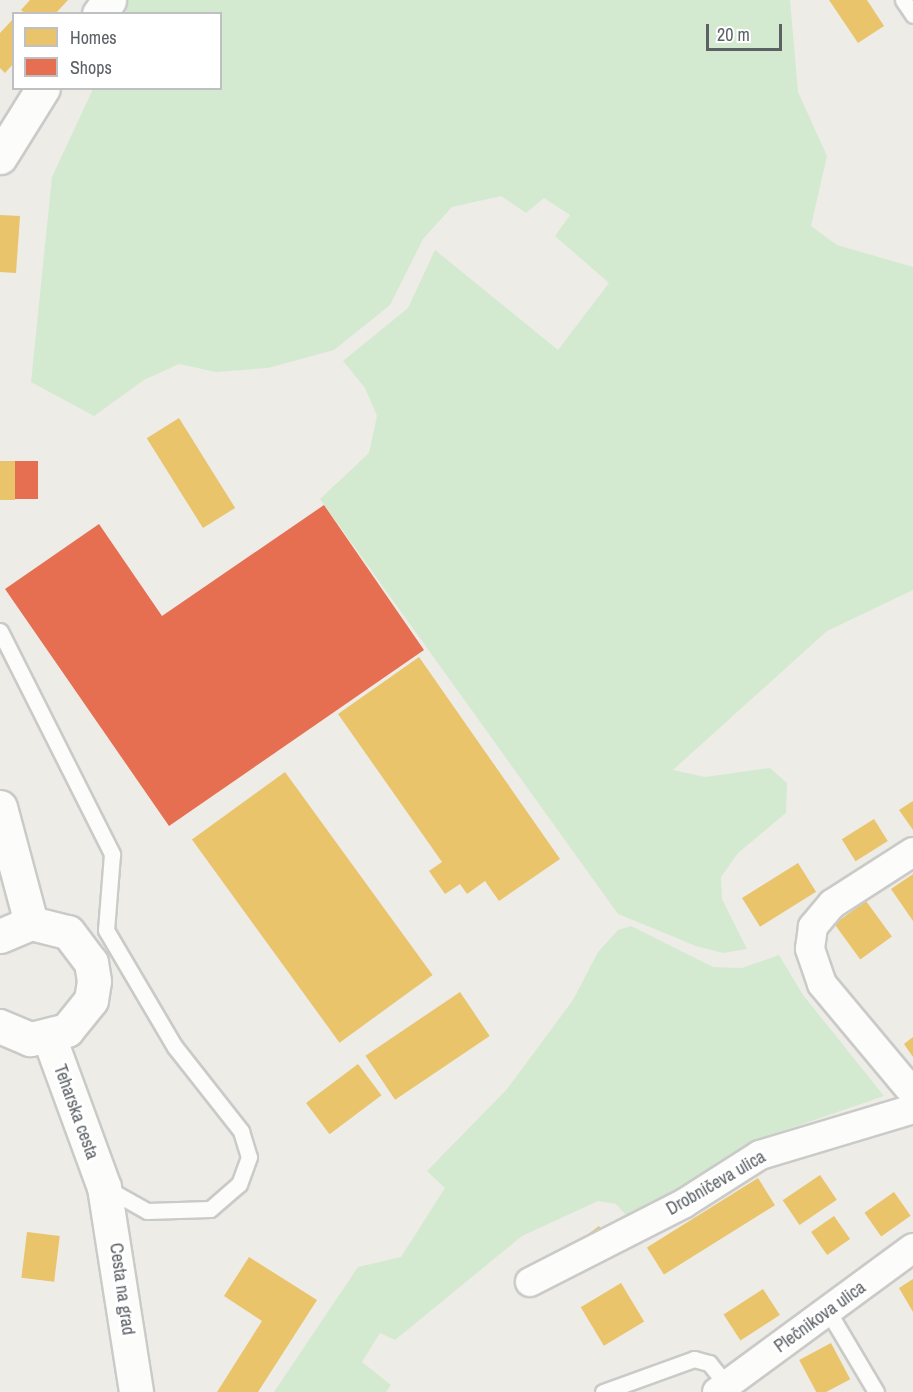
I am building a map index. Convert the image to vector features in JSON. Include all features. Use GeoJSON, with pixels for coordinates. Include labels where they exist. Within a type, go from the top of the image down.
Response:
{"type":"FeatureCollection","features":[{"type":"Feature","properties":{"kind":"street"},"geometry":{"type":"LineString","coordinates":[[0,157],[42,90]]}},
{"type":"Feature","properties":{"kind":"street"},"geometry":{"type":"LineString","coordinates":[[0,807],[31,923]]}},
{"type":"Feature","properties":{"kind":"street"},"geometry":{"type":"LineString","coordinates":[[913,852],[832,904],[813,927],[810,949],[822,984],[913,1093]]}},
{"type":"Feature","properties":{"kind":"street"},"geometry":{"type":"LineString","coordinates":[[0,936],[31,923],[68,932],[91,962],[91,1000],[67,1030],[49,1037],[30,1039],[0,1026]]}},
{"type":"Feature","properties":{"kind":"street","name":"Teharska cesta"},"geometry":{"type":"LineString","coordinates":[[49,1037],[104,1187]]}},
{"type":"Feature","properties":{"kind":"street","name":"Drobničeva ulica"},"geometry":{"type":"LineString","coordinates":[[530,1282],[683,1204],[760,1155],[913,1108]]}},
{"type":"Feature","properties":{"kind":"street","name":"Cesta na grad"},"geometry":{"type":"LineString","coordinates":[[104,1187],[136,1392]]}},
{"type":"Feature","properties":{"kind":"street","name":"Plečnikova ulica"},"geometry":{"type":"LineString","coordinates":[[721,1388],[913,1248]]}},
{"type":"Feature","properties":{"kind":"lane"},"geometry":{"type":"LineString","coordinates":[[0,631],[112,854],[106,930],[175,1047],[241,1131],[249,1157],[239,1184],[210,1209],[147,1211],[104,1187]]}},
{"type":"Feature","properties":{"kind":"lane"},"geometry":{"type":"LineString","coordinates":[[828,1311],[876,1392]]}},
{"type":"Feature","properties":{"kind":"lane","name":"Plečnikova ulica"},"geometry":{"type":"LineString","coordinates":[[603,1392],[694,1359],[709,1363],[721,1388]]}},
{"type":"Feature","properties":{"kind":"green space"},"geometry":{"type":"Polygon","coordinates":[[[127,0],[790,0],[798,92],[827,156],[811,226],[837,245],[913,267],[913,590],[827,631],[673,770],[705,777],[770,768],[787,783],[786,813],[738,853],[721,877],[722,899],[747,949],[723,953],[696,946],[618,914],[320,499],[369,453],[377,416],[365,388],[343,361],[408,308],[435,250],[558,350],[609,283],[555,236],[570,215],[544,198],[526,213],[501,196],[452,207],[423,239],[390,305],[334,350],[268,368],[216,372],[179,364],[144,380],[94,416],[31,382],[52,177],[93,90],[222,90],[222,12],[126,12],[127,0]]]}},
{"type":"Feature","properties":{"kind":"green space"},"geometry":{"type":"Polygon","coordinates":[[[631,926],[713,967],[742,968],[779,955],[803,995],[884,1096],[771,1135],[631,1221],[616,1204],[598,1201],[522,1236],[395,1340],[380,1333],[362,1362],[391,1385],[386,1392],[274,1392],[358,1267],[401,1257],[445,1188],[427,1171],[507,1089],[573,1000],[598,952],[618,930],[631,926]]]}},
{"type":"Feature","properties":{"kind":"building: Homes"},"geometry":{"type":"Polygon","coordinates":[[[30,0],[68,0],[57,12],[24,12],[21,10],[30,0]]]}},
{"type":"Feature","properties":{"kind":"building: Homes"},"geometry":{"type":"Polygon","coordinates":[[[829,0],[867,0],[884,26],[858,43],[829,0]]]}},
{"type":"Feature","properties":{"kind":"building: Homes"},"geometry":{"type":"Polygon","coordinates":[[[12,20],[12,65],[5,73],[0,68],[0,33],[12,20]]]}},
{"type":"Feature","properties":{"kind":"building: Homes"},"geometry":{"type":"Polygon","coordinates":[[[0,215],[20,216],[16,273],[0,272],[0,215]]]}},
{"type":"Feature","properties":{"kind":"building: Homes"},"geometry":{"type":"Polygon","coordinates":[[[179,418],[235,508],[203,528],[147,438],[179,418]]]}},
{"type":"Feature","properties":{"kind":"building: Homes"},"geometry":{"type":"Polygon","coordinates":[[[0,461],[15,461],[15,500],[0,500],[0,461]]]}},
{"type":"Feature","properties":{"kind":"building: Homes"},"geometry":{"type":"Polygon","coordinates":[[[419,657],[560,859],[499,901],[485,881],[467,894],[460,884],[445,894],[429,871],[442,862],[338,714],[419,657]]]}},
{"type":"Feature","properties":{"kind":"building: Homes"},"geometry":{"type":"Polygon","coordinates":[[[285,772],[433,975],[339,1043],[192,840],[285,772]]]}},
{"type":"Feature","properties":{"kind":"building: Homes"},"geometry":{"type":"Polygon","coordinates":[[[913,801],[913,830],[899,810],[913,801]]]}},
{"type":"Feature","properties":{"kind":"building: Homes"},"geometry":{"type":"Polygon","coordinates":[[[874,819],[888,841],[856,861],[842,839],[874,819]]]}},
{"type":"Feature","properties":{"kind":"building: Homes"},"geometry":{"type":"Polygon","coordinates":[[[798,863],[816,892],[760,927],[742,898],[798,863]]]}},
{"type":"Feature","properties":{"kind":"building: Homes"},"geometry":{"type":"Polygon","coordinates":[[[913,874],[913,921],[891,889],[913,874]]]}},
{"type":"Feature","properties":{"kind":"building: Homes"},"geometry":{"type":"Polygon","coordinates":[[[866,901],[892,937],[860,960],[834,924],[866,901]]]}},
{"type":"Feature","properties":{"kind":"building: Homes"},"geometry":{"type":"Polygon","coordinates":[[[460,992],[490,1036],[395,1100],[365,1056],[460,992]]]}},
{"type":"Feature","properties":{"kind":"building: Homes"},"geometry":{"type":"Polygon","coordinates":[[[913,1037],[913,1057],[904,1044],[913,1037]]]}},
{"type":"Feature","properties":{"kind":"building: Homes"},"geometry":{"type":"Polygon","coordinates":[[[358,1064],[381,1095],[330,1134],[306,1103],[358,1064]]]}},
{"type":"Feature","properties":{"kind":"building: Homes"},"geometry":{"type":"Polygon","coordinates":[[[820,1175],[837,1200],[799,1225],[783,1200],[820,1175]]]}},
{"type":"Feature","properties":{"kind":"building: Homes"},"geometry":{"type":"Polygon","coordinates":[[[758,1178],[775,1205],[664,1275],[647,1247],[758,1178]]]}},
{"type":"Feature","properties":{"kind":"building: Homes"},"geometry":{"type":"Polygon","coordinates":[[[894,1192],[911,1216],[881,1236],[865,1213],[894,1192]]]}},
{"type":"Feature","properties":{"kind":"building: Homes"},"geometry":{"type":"Polygon","coordinates":[[[834,1216],[850,1239],[827,1255],[811,1232],[834,1216]]]}},
{"type":"Feature","properties":{"kind":"building: Homes"},"geometry":{"type":"Polygon","coordinates":[[[599,1226],[607,1237],[594,1247],[586,1235],[599,1226]]]}},
{"type":"Feature","properties":{"kind":"building: Homes"},"geometry":{"type":"Polygon","coordinates":[[[27,1232],[60,1236],[54,1282],[21,1278],[27,1232]]]}},
{"type":"Feature","properties":{"kind":"building: Homes"},"geometry":{"type":"Polygon","coordinates":[[[249,1257],[317,1300],[258,1392],[217,1392],[262,1321],[224,1296],[249,1257]]]}},
{"type":"Feature","properties":{"kind":"building: Homes"},"geometry":{"type":"Polygon","coordinates":[[[913,1279],[913,1312],[899,1288],[913,1279]]]}},
{"type":"Feature","properties":{"kind":"building: Homes"},"geometry":{"type":"Polygon","coordinates":[[[621,1283],[644,1322],[604,1346],[581,1307],[621,1283]]]}},
{"type":"Feature","properties":{"kind":"building: Homes"},"geometry":{"type":"Polygon","coordinates":[[[763,1289],[780,1315],[740,1341],[724,1315],[763,1289]]]}},
{"type":"Feature","properties":{"kind":"building: Homes"},"geometry":{"type":"Polygon","coordinates":[[[831,1343],[850,1379],[826,1392],[816,1392],[799,1360],[831,1343]]]}},
{"type":"Feature","properties":{"kind":"building: Shops"},"geometry":{"type":"Polygon","coordinates":[[[15,461],[38,461],[38,499],[15,499],[15,461]]]}},
{"type":"Feature","properties":{"kind":"building: Shops"},"geometry":{"type":"Polygon","coordinates":[[[324,505],[424,650],[169,826],[5,589],[99,524],[162,616],[324,505]]]}}]}
